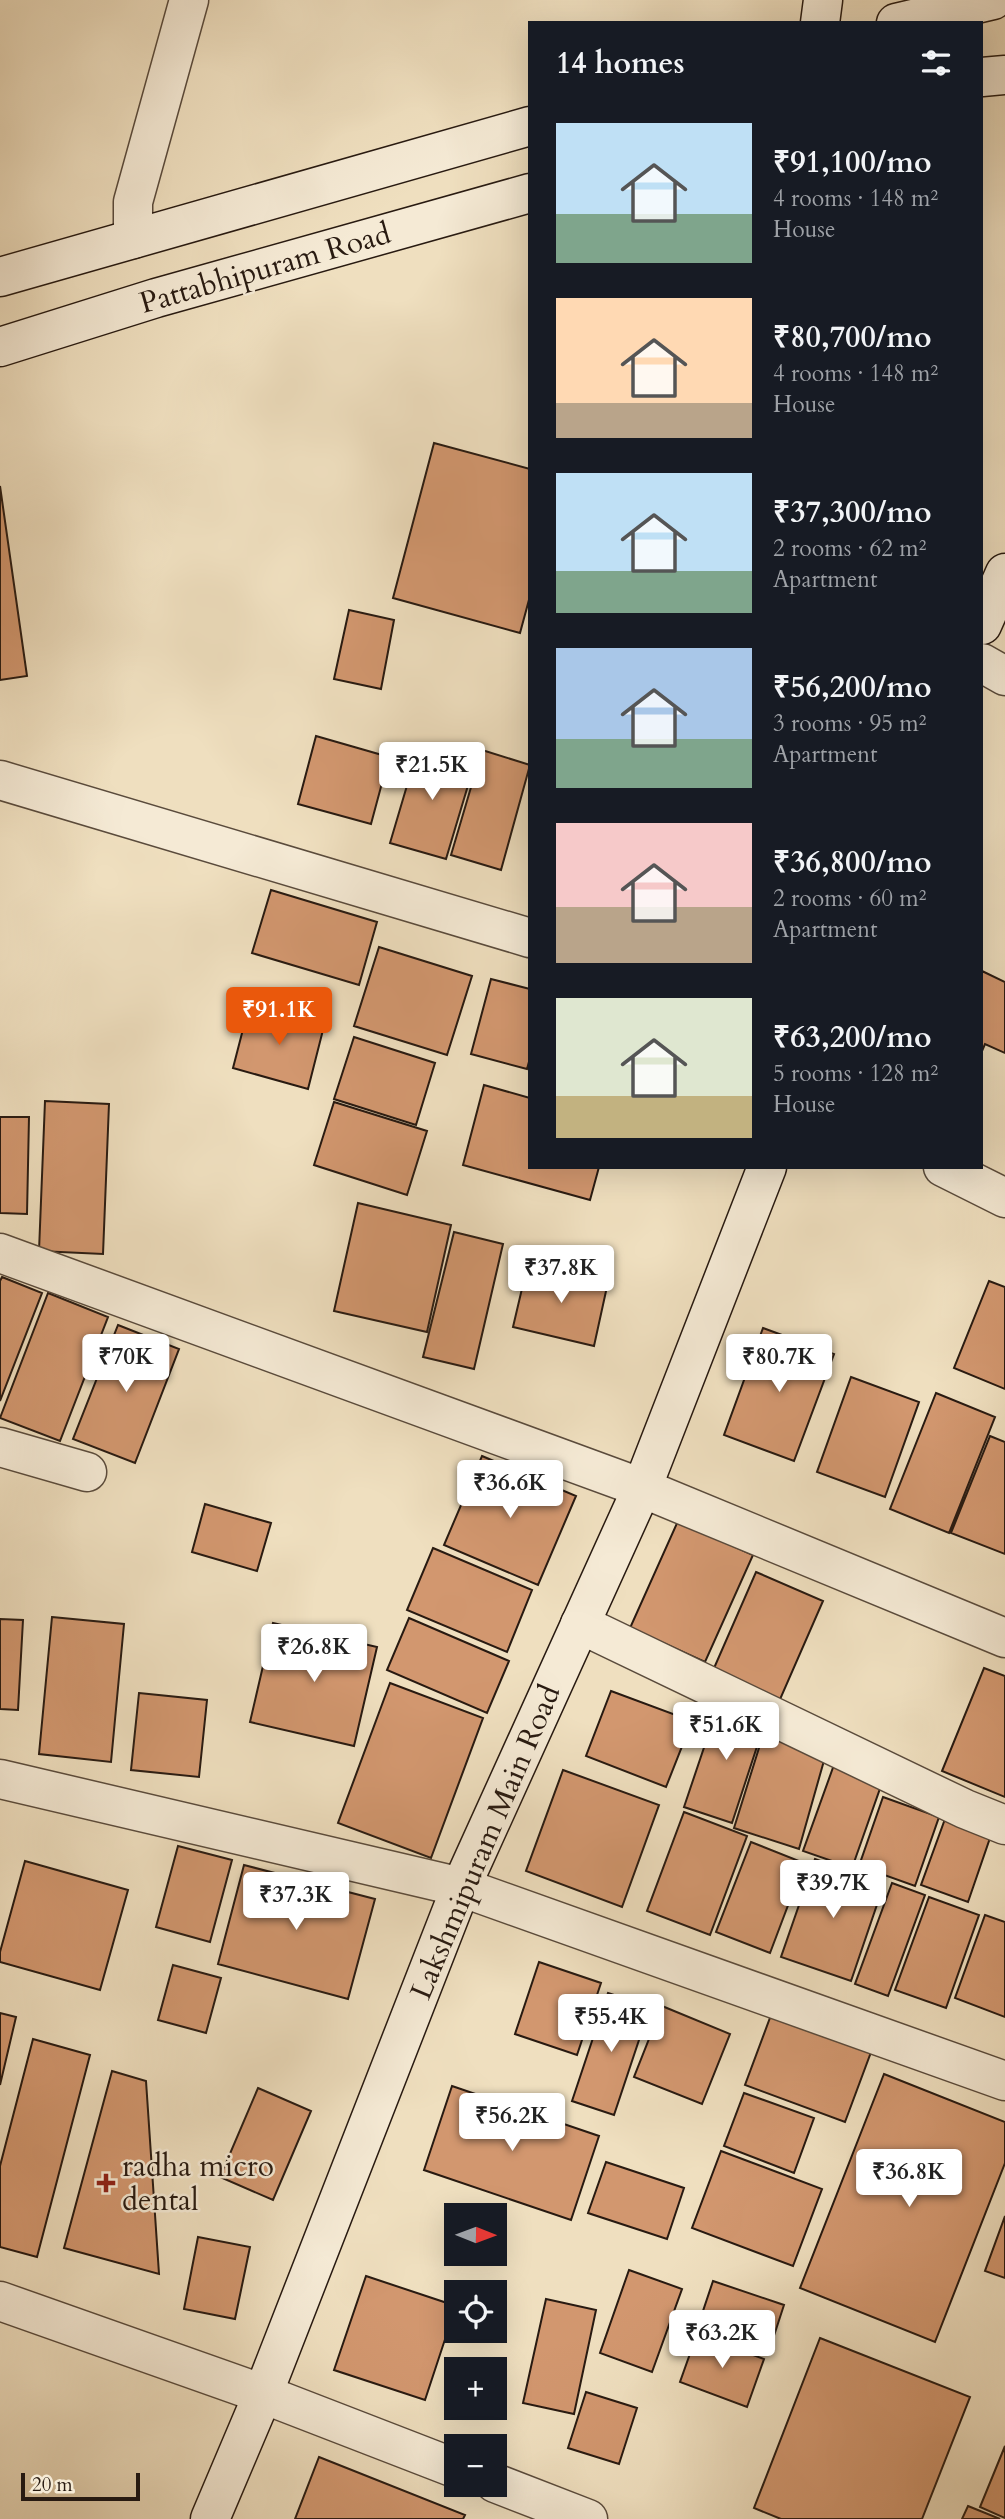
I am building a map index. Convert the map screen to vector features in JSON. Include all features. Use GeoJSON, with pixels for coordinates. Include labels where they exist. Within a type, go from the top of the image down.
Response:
{"type":"FeatureCollection","features":[{"type":"Feature","properties":{"kind":"street"},"geometry":{"type":"LineString","coordinates":[[133,239],[134,202],[189,0]]}},
{"type":"Feature","properties":{"kind":"street"},"geometry":{"type":"LineString","coordinates":[[820,21],[823,0]]}},
{"type":"Feature","properties":{"kind":"street"},"geometry":{"type":"LineString","coordinates":[[904,21],[993,0]]}},
{"type":"Feature","properties":{"kind":"street"},"geometry":{"type":"LineString","coordinates":[[983,77],[1005,75]]}},
{"type":"Feature","properties":{"kind":"street"},"geometry":{"type":"LineString","coordinates":[[0,277],[528,127]]}},
{"type":"Feature","properties":{"kind":"street","name":"Pattabhipuram Road"},"geometry":{"type":"LineString","coordinates":[[0,347],[156,298],[528,194]]}},
{"type":"Feature","properties":{"kind":"street"},"geometry":{"type":"LineString","coordinates":[[983,620],[1005,573]]}},
{"type":"Feature","properties":{"kind":"street"},"geometry":{"type":"LineString","coordinates":[[983,664],[1005,676]]}},
{"type":"Feature","properties":{"kind":"street"},"geometry":{"type":"LineString","coordinates":[[0,779],[528,937]]}},
{"type":"Feature","properties":{"kind":"street","name":"Lakshmipuram Main Road"},"geometry":{"type":"LineString","coordinates":[[210,2519],[263,2394],[461,1887],[642,1488],[766,1169]]}},
{"type":"Feature","properties":{"kind":"street"},"geometry":{"type":"LineString","coordinates":[[947,1169],[1005,1198]]}},
{"type":"Feature","properties":{"kind":"street"},"geometry":{"type":"LineString","coordinates":[[0,1253],[642,1488],[1005,1638]]}},
{"type":"Feature","properties":{"kind":"street"},"geometry":{"type":"LineString","coordinates":[[0,1447],[87,1472]]}},
{"type":"Feature","properties":{"kind":"street"},"geometry":{"type":"LineString","coordinates":[[580,1624],[965,1809],[1005,1825]]}},
{"type":"Feature","properties":{"kind":"street"},"geometry":{"type":"LineString","coordinates":[[0,1779],[461,1887],[1005,2081]]}},
{"type":"Feature","properties":{"kind":"street"},"geometry":{"type":"LineString","coordinates":[[0,2301],[263,2394],[444,2464]]}},
{"type":"Feature","properties":{"kind":"street"},"geometry":{"type":"LineString","coordinates":[[507,2488],[588,2519]]}},
{"type":"Feature","properties":{"kind":"building"},"geometry":{"type":"Polygon","coordinates":[[[434,443],[528,468],[528,603],[520,633],[393,598],[434,443]]]}},
{"type":"Feature","properties":{"kind":"building"},"geometry":{"type":"Polygon","coordinates":[[[0,486],[27,676],[0,680],[0,486]]]}},
{"type":"Feature","properties":{"kind":"building"},"geometry":{"type":"Polygon","coordinates":[[[349,610],[394,620],[381,689],[334,679],[349,610]]]}},
{"type":"Feature","properties":{"kind":"building"},"geometry":{"type":"Polygon","coordinates":[[[316,736],[389,757],[371,824],[298,804],[316,736]]]}},
{"type":"Feature","properties":{"kind":"building"},"geometry":{"type":"Polygon","coordinates":[[[419,745],[475,762],[446,859],[390,843],[419,745]]]}},
{"type":"Feature","properties":{"kind":"building"},"geometry":{"type":"Polygon","coordinates":[[[482,750],[528,764],[501,870],[451,855],[482,750]]]}},
{"type":"Feature","properties":{"kind":"building"},"geometry":{"type":"Polygon","coordinates":[[[271,890],[377,922],[359,985],[252,953],[271,890]]]}},
{"type":"Feature","properties":{"kind":"building"},"geometry":{"type":"Polygon","coordinates":[[[379,947],[472,976],[447,1055],[354,1026],[379,947]]]}},
{"type":"Feature","properties":{"kind":"building"},"geometry":{"type":"Polygon","coordinates":[[[983,971],[1005,982],[1005,1053],[985,1044],[983,1049],[983,971]]]}},
{"type":"Feature","properties":{"kind":"building"},"geometry":{"type":"Polygon","coordinates":[[[491,979],[528,988],[527,1069],[471,1054],[491,979]]]}},
{"type":"Feature","properties":{"kind":"building"},"geometry":{"type":"Polygon","coordinates":[[[249,1006],[324,1026],[308,1089],[233,1068],[249,1006]]]}},
{"type":"Feature","properties":{"kind":"building"},"geometry":{"type":"Polygon","coordinates":[[[354,1037],[435,1063],[416,1125],[334,1099],[354,1037]]]}},
{"type":"Feature","properties":{"kind":"building"},"geometry":{"type":"Polygon","coordinates":[[[484,1085],[528,1097],[528,1169],[598,1169],[590,1200],[463,1165],[484,1085]]]}},
{"type":"Feature","properties":{"kind":"building"},"geometry":{"type":"Polygon","coordinates":[[[45,1101],[109,1104],[103,1254],[39,1251],[45,1101]]]}},
{"type":"Feature","properties":{"kind":"building"},"geometry":{"type":"Polygon","coordinates":[[[334,1102],[427,1131],[407,1195],[314,1165],[334,1102]]]}},
{"type":"Feature","properties":{"kind":"building"},"geometry":{"type":"Polygon","coordinates":[[[0,1117],[29,1117],[27,1214],[0,1213],[0,1117]]]}},
{"type":"Feature","properties":{"kind":"building"},"geometry":{"type":"Polygon","coordinates":[[[358,1203],[451,1225],[427,1332],[334,1311],[358,1203]]]}},
{"type":"Feature","properties":{"kind":"building"},"geometry":{"type":"Polygon","coordinates":[[[454,1232],[503,1244],[474,1369],[423,1357],[454,1232]]]}},
{"type":"Feature","properties":{"kind":"building"},"geometry":{"type":"Polygon","coordinates":[[[528,1263],[608,1282],[594,1346],[513,1327],[528,1263]]]}},
{"type":"Feature","properties":{"kind":"building"},"geometry":{"type":"Polygon","coordinates":[[[2,1277],[42,1293],[0,1401],[0,1281],[2,1277]]]}},
{"type":"Feature","properties":{"kind":"building"},"geometry":{"type":"Polygon","coordinates":[[[989,1281],[1005,1287],[1005,1389],[954,1368],[989,1281]]]}},
{"type":"Feature","properties":{"kind":"building"},"geometry":{"type":"Polygon","coordinates":[[[48,1293],[108,1317],[60,1441],[0,1418],[48,1293]]]}},
{"type":"Feature","properties":{"kind":"building"},"geometry":{"type":"Polygon","coordinates":[[[118,1325],[179,1349],[135,1463],[73,1439],[118,1325]]]}},
{"type":"Feature","properties":{"kind":"building"},"geometry":{"type":"Polygon","coordinates":[[[763,1328],[834,1354],[794,1461],[724,1435],[763,1328]]]}},
{"type":"Feature","properties":{"kind":"building"},"geometry":{"type":"Polygon","coordinates":[[[851,1377],[919,1402],[885,1497],[817,1472],[851,1377]]]}},
{"type":"Feature","properties":{"kind":"building"},"geometry":{"type":"Polygon","coordinates":[[[936,1393],[995,1417],[949,1533],[890,1509],[936,1393]]]}},
{"type":"Feature","properties":{"kind":"building"},"geometry":{"type":"Polygon","coordinates":[[[990,1436],[1005,1442],[1005,1554],[951,1533],[990,1436]]]}},
{"type":"Feature","properties":{"kind":"building"},"geometry":{"type":"Polygon","coordinates":[[[482,1456],[576,1496],[538,1585],[444,1545],[482,1456]]]}},
{"type":"Feature","properties":{"kind":"building"},"geometry":{"type":"Polygon","coordinates":[[[205,1504],[271,1523],[257,1571],[192,1552],[205,1504]]]}},
{"type":"Feature","properties":{"kind":"building"},"geometry":{"type":"Polygon","coordinates":[[[678,1521],[753,1555],[705,1662],[630,1628],[678,1521]]]}},
{"type":"Feature","properties":{"kind":"building"},"geometry":{"type":"Polygon","coordinates":[[[433,1548],[532,1590],[507,1652],[407,1610],[433,1548]]]}},
{"type":"Feature","properties":{"kind":"building"},"geometry":{"type":"Polygon","coordinates":[[[756,1572],[823,1601],[778,1704],[711,1675],[756,1572]]]}},
{"type":"Feature","properties":{"kind":"building"},"geometry":{"type":"Polygon","coordinates":[[[52,1617],[124,1624],[111,1762],[39,1754],[52,1617]]]}},
{"type":"Feature","properties":{"kind":"building"},"geometry":{"type":"Polygon","coordinates":[[[409,1618],[509,1661],[487,1713],[387,1670],[409,1618]]]}},
{"type":"Feature","properties":{"kind":"building"},"geometry":{"type":"Polygon","coordinates":[[[0,1619],[23,1620],[18,1710],[0,1709],[0,1619]]]}},
{"type":"Feature","properties":{"kind":"building"},"geometry":{"type":"Polygon","coordinates":[[[273,1623],[377,1647],[354,1746],[250,1722],[273,1623]]]}},
{"type":"Feature","properties":{"kind":"building"},"geometry":{"type":"Polygon","coordinates":[[[984,1668],[1005,1676],[1005,1797],[942,1771],[984,1668]]]}},
{"type":"Feature","properties":{"kind":"building"},"geometry":{"type":"Polygon","coordinates":[[[390,1683],[483,1718],[431,1858],[338,1823],[390,1683]]]}},
{"type":"Feature","properties":{"kind":"building"},"geometry":{"type":"Polygon","coordinates":[[[611,1691],[692,1721],[666,1787],[586,1756],[611,1691]]]}},
{"type":"Feature","properties":{"kind":"building"},"geometry":{"type":"Polygon","coordinates":[[[139,1693],[207,1700],[199,1777],[131,1770],[139,1693]]]}},
{"type":"Feature","properties":{"kind":"building"},"geometry":{"type":"Polygon","coordinates":[[[720,1700],[767,1716],[732,1823],[684,1807],[720,1700]]]}},
{"type":"Feature","properties":{"kind":"building"},"geometry":{"type":"Polygon","coordinates":[[[768,1719],[827,1750],[799,1849],[734,1828],[768,1719]]]}},
{"type":"Feature","properties":{"kind":"building"},"geometry":{"type":"Polygon","coordinates":[[[835,1762],[883,1780],[852,1868],[803,1851],[835,1762]]]}},
{"type":"Feature","properties":{"kind":"building"},"geometry":{"type":"Polygon","coordinates":[[[563,1770],[659,1805],[622,1907],[526,1871],[563,1770]]]}},
{"type":"Feature","properties":{"kind":"building"},"geometry":{"type":"Polygon","coordinates":[[[883,1797],[939,1817],[915,1886],[859,1866],[883,1797]]]}},
{"type":"Feature","properties":{"kind":"building"},"geometry":{"type":"Polygon","coordinates":[[[684,1812],[747,1836],[710,1935],[647,1911],[684,1812]]]}},
{"type":"Feature","properties":{"kind":"building"},"geometry":{"type":"Polygon","coordinates":[[[945,1819],[991,1835],[968,1902],[921,1885],[945,1819]]]}},
{"type":"Feature","properties":{"kind":"building"},"geometry":{"type":"Polygon","coordinates":[[[751,1842],[804,1863],[770,1953],[716,1932],[751,1842]]]}},
{"type":"Feature","properties":{"kind":"building"},"geometry":{"type":"Polygon","coordinates":[[[178,1846],[232,1860],[210,1942],[156,1927],[178,1846]]]}},
{"type":"Feature","properties":{"kind":"building"},"geometry":{"type":"Polygon","coordinates":[[[815,1859],[884,1884],[851,1981],[781,1957],[815,1859]]]}},
{"type":"Feature","properties":{"kind":"building"},"geometry":{"type":"Polygon","coordinates":[[[25,1861],[128,1890],[100,1990],[0,1962],[0,1952],[25,1861]]]}},
{"type":"Feature","properties":{"kind":"building"},"geometry":{"type":"Polygon","coordinates":[[[244,1865],[375,1899],[348,1999],[218,1964],[244,1865]]]}},
{"type":"Feature","properties":{"kind":"building"},"geometry":{"type":"Polygon","coordinates":[[[892,1883],[925,1895],[888,1996],[855,1984],[892,1883]]]}},
{"type":"Feature","properties":{"kind":"building"},"geometry":{"type":"Polygon","coordinates":[[[929,1897],[979,1915],[946,2008],[895,1990],[929,1897]]]}},
{"type":"Feature","properties":{"kind":"building"},"geometry":{"type":"Polygon","coordinates":[[[985,1915],[1005,1922],[1005,2017],[955,1998],[985,1915]]]}},
{"type":"Feature","properties":{"kind":"building"},"geometry":{"type":"Polygon","coordinates":[[[539,1962],[601,1983],[577,2055],[515,2034],[539,1962]]]}},
{"type":"Feature","properties":{"kind":"building"},"geometry":{"type":"Polygon","coordinates":[[[173,1965],[221,1978],[206,2033],[158,2020],[173,1965]]]}},
{"type":"Feature","properties":{"kind":"building"},"geometry":{"type":"Polygon","coordinates":[[[608,1993],[650,2007],[614,2115],[572,2101],[608,1993]]]}},
{"type":"Feature","properties":{"kind":"building"},"geometry":{"type":"Polygon","coordinates":[[[662,2006],[730,2034],[702,2104],[634,2077],[662,2006]]]}},
{"type":"Feature","properties":{"kind":"building"},"geometry":{"type":"Polygon","coordinates":[[[774,2007],[874,2044],[845,2122],[745,2085],[774,2007]]]}},
{"type":"Feature","properties":{"kind":"building"},"geometry":{"type":"Polygon","coordinates":[[[0,2013],[16,2017],[0,2085],[0,2013]]]}},
{"type":"Feature","properties":{"kind":"building"},"geometry":{"type":"Polygon","coordinates":[[[33,2039],[90,2055],[37,2257],[0,2247],[0,2166],[33,2039]]]}},
{"type":"Feature","properties":{"kind":"building","name":"radha micro dental"},"geometry":{"type":"Polygon","coordinates":[[[112,2071],[146,2081],[159,2274],[64,2248],[112,2071]]]}},
{"type":"Feature","properties":{"kind":"building"},"geometry":{"type":"Polygon","coordinates":[[[884,2074],[1005,2122],[1005,2163],[935,2342],[800,2288],[884,2074]]]}},
{"type":"Feature","properties":{"kind":"building"},"geometry":{"type":"Polygon","coordinates":[[[452,2086],[599,2136],[571,2220],[424,2170],[452,2086]]]}},
{"type":"Feature","properties":{"kind":"building"},"geometry":{"type":"Polygon","coordinates":[[[258,2088],[311,2111],[273,2200],[220,2177],[258,2088]]]}},
{"type":"Feature","properties":{"kind":"building"},"geometry":{"type":"Polygon","coordinates":[[[744,2093],[814,2118],[794,2173],[724,2146],[744,2093]]]}},
{"type":"Feature","properties":{"kind":"building"},"geometry":{"type":"Polygon","coordinates":[[[721,2151],[822,2189],[793,2266],[692,2228],[721,2151]]]}},
{"type":"Feature","properties":{"kind":"building"},"geometry":{"type":"Polygon","coordinates":[[[606,2162],[684,2188],[667,2239],[588,2213],[606,2162]]]}},
{"type":"Feature","properties":{"kind":"building"},"geometry":{"type":"Polygon","coordinates":[[[1005,2216],[1005,2278],[985,2271],[1005,2216]]]}},
{"type":"Feature","properties":{"kind":"building"},"geometry":{"type":"Polygon","coordinates":[[[198,2237],[250,2247],[235,2319],[184,2309],[198,2237]]]}},
{"type":"Feature","properties":{"kind":"building"},"geometry":{"type":"Polygon","coordinates":[[[629,2270],[682,2289],[652,2372],[600,2353],[629,2270]]]}},
{"type":"Feature","properties":{"kind":"building"},"geometry":{"type":"Polygon","coordinates":[[[366,2276],[444,2302],[444,2342],[425,2400],[334,2370],[366,2276]]]}},
{"type":"Feature","properties":{"kind":"building"},"geometry":{"type":"Polygon","coordinates":[[[713,2281],[784,2305],[768,2354],[697,2329],[713,2281]]]}},
{"type":"Feature","properties":{"kind":"building"},"geometry":{"type":"Polygon","coordinates":[[[546,2299],[596,2310],[574,2414],[523,2403],[546,2299]]]}},
{"type":"Feature","properties":{"kind":"building"},"geometry":{"type":"Polygon","coordinates":[[[697,2334],[764,2359],[747,2407],[680,2382],[697,2334]]]}},
{"type":"Feature","properties":{"kind":"building"},"geometry":{"type":"Polygon","coordinates":[[[820,2338],[970,2397],[922,2519],[781,2519],[754,2508],[820,2338]]]}},
{"type":"Feature","properties":{"kind":"building"},"geometry":{"type":"Polygon","coordinates":[[[586,2392],[637,2408],[619,2464],[568,2448],[586,2392]]]}},
{"type":"Feature","properties":{"kind":"building"},"geometry":{"type":"Polygon","coordinates":[[[1005,2446],[1005,2518],[980,2507],[1005,2446]]]}},
{"type":"Feature","properties":{"kind":"building"},"geometry":{"type":"Polygon","coordinates":[[[319,2457],[465,2515],[463,2519],[295,2519],[319,2457]]]}},
{"type":"Feature","properties":{"kind":"building"},"geometry":{"type":"Polygon","coordinates":[[[968,2506],[1000,2519],[962,2519],[968,2506]]]}},
{"type":"Feature","properties":{"kind":"place","name":"radha micro dental"},"geometry":{"type":"Point","coordinates":[106,2183]}}]}
